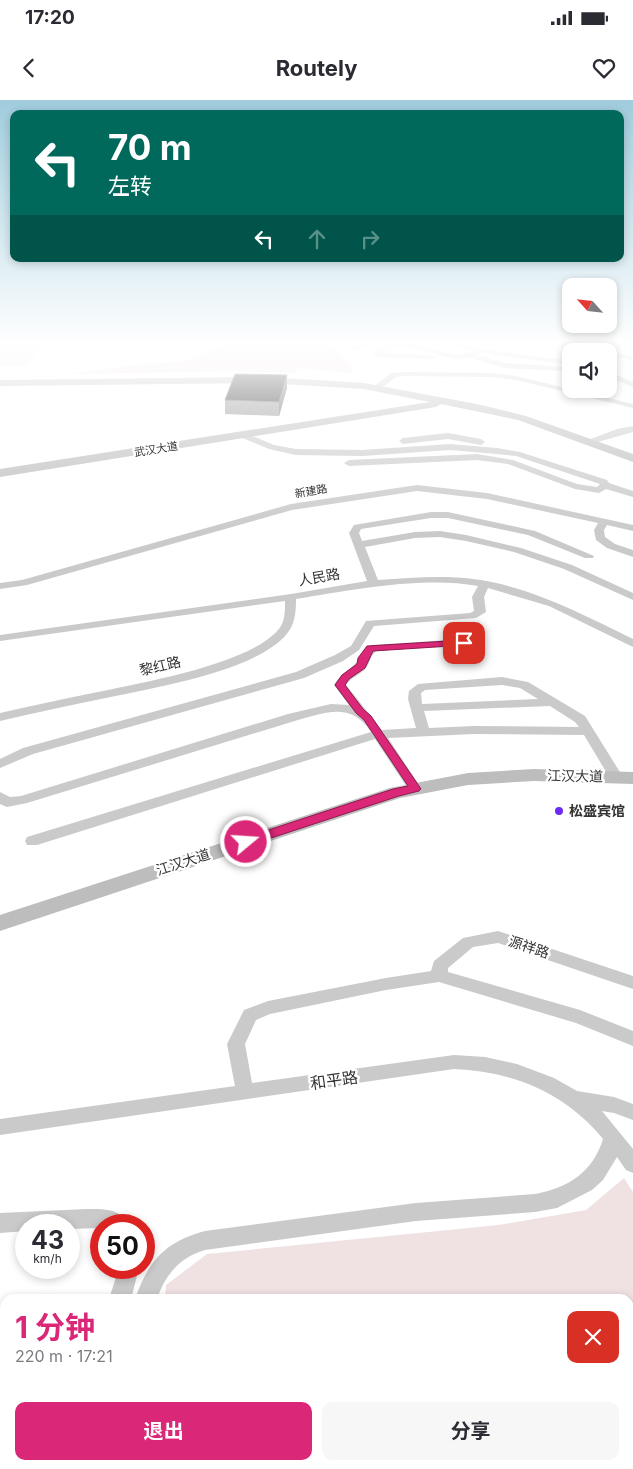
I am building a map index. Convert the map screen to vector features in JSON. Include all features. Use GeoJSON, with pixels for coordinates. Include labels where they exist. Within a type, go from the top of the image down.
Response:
{"type":"FeatureCollection","features":[{"type":"Feature","properties":{"kind":"main road"},"geometry":{"type":"LineString","coordinates":[[370,415],[382,411],[389,405]]}},
{"type":"Feature","properties":{"kind":"main road"},"geometry":{"type":"LineString","coordinates":[[370,415],[392,412],[402,407],[402,405]]}},
{"type":"Feature","properties":{"kind":"main road"},"geometry":{"type":"LineString","coordinates":[[370,415],[436,405]]}},
{"type":"Feature","properties":{"kind":"main road"},"geometry":{"type":"LineString","coordinates":[[465,405],[522,418],[633,458]]}},
{"type":"Feature","properties":{"kind":"main road"},"geometry":{"type":"LineString","coordinates":[[370,415],[445,408],[494,411]]}},
{"type":"Feature","properties":{"kind":"main road","name":"武汉大道"},"geometry":{"type":"LineString","coordinates":[[0,473],[370,415]]}},
{"type":"Feature","properties":{"kind":"main road","name":"江汉大道"},"geometry":{"type":"LineString","coordinates":[[0,923],[397,792],[468,780],[534,775],[625,778]]}},
{"type":"Feature","properties":{"kind":"street"},"geometry":{"type":"LineString","coordinates":[[587,442],[620,431],[633,429]]}},
{"type":"Feature","properties":{"kind":"street"},"geometry":{"type":"LineString","coordinates":[[243,435],[272,447],[296,452],[362,453],[450,447],[516,454],[604,482],[605,485],[633,494]]}},
{"type":"Feature","properties":{"kind":"street"},"geometry":{"type":"LineString","coordinates":[[349,463],[478,457],[510,462],[575,486],[599,490],[605,485]]}},
{"type":"Feature","properties":{"kind":"street","name":"新建路"},"geometry":{"type":"LineString","coordinates":[[0,586],[23,583],[291,507],[417,488],[442,489],[487,496],[633,528]]}},
{"type":"Feature","properties":{"kind":"street"},"geometry":{"type":"LineString","coordinates":[[374,584],[354,533],[358,527],[431,515],[448,515],[531,533],[589,556]]}},
{"type":"Feature","properties":{"kind":"street"},"geometry":{"type":"LineString","coordinates":[[604,522],[599,530],[600,538],[610,546],[633,554]]}},
{"type":"Feature","properties":{"kind":"street"},"geometry":{"type":"LineString","coordinates":[[359,545],[415,535],[440,534],[466,538],[517,550],[568,567],[633,597]]}},
{"type":"Feature","properties":{"kind":"street","name":"人民路"},"geometry":{"type":"LineString","coordinates":[[0,638],[374,584],[440,580],[485,584],[553,604],[633,643]]}},
{"type":"Feature","properties":{"kind":"street"},"geometry":{"type":"LineString","coordinates":[[0,764],[28,751],[300,675],[339,658],[355,648],[366,626],[376,621],[472,616],[480,612],[478,597],[485,584]]}},
{"type":"Feature","properties":{"kind":"street","name":"黎红路"},"geometry":{"type":"LineString","coordinates":[[0,716],[178,678],[219,666],[248,654],[273,639],[285,628],[289,622],[291,597]]}},
{"type":"Feature","properties":{"kind":"street"},"geometry":{"type":"LineString","coordinates":[[415,789],[368,718],[360,711],[340,685],[345,677],[361,666],[363,658],[370,648],[464,643]]}},
{"type":"Feature","properties":{"kind":"street"},"geometry":{"type":"LineString","coordinates":[[424,732],[414,699],[415,691],[422,687],[502,681],[524,685],[580,719],[588,732],[625,778]]}},
{"type":"Feature","properties":{"kind":"street"},"geometry":{"type":"LineString","coordinates":[[416,708],[553,702]]}},
{"type":"Feature","properties":{"kind":"street"},"geometry":{"type":"LineString","coordinates":[[0,798],[7,802],[22,800],[320,710],[348,707],[360,711]]}},
{"type":"Feature","properties":{"kind":"street"},"geometry":{"type":"LineString","coordinates":[[32,841],[378,734],[474,730],[588,732]]}},
{"type":"Feature","properties":{"kind":"street","name":"源祥路"},"geometry":{"type":"LineString","coordinates":[[439,976],[440,965],[470,942],[498,937],[633,983]]}},
{"type":"Feature","properties":{"kind":"street"},"geometry":{"type":"LineString","coordinates":[[245,1092],[236,1044],[250,1016],[278,1006],[386,984],[439,976],[580,1017],[633,1039]]}},
{"type":"Feature","properties":{"kind":"street","name":"和平路"},"geometry":{"type":"LineString","coordinates":[[0,1127],[454,1062],[470,1062],[519,1073],[574,1099],[631,1158]]}},
{"type":"Feature","properties":{"kind":"street"},"geometry":{"type":"LineString","coordinates":[[574,1099],[614,1105],[633,1112]]}},
{"type":"Feature","properties":{"kind":"street"},"geometry":{"type":"LineString","coordinates":[[148,1294],[157,1274],[167,1261],[191,1243],[202,1240],[416,1212],[535,1203],[557,1199],[585,1184],[596,1174],[608,1155],[612,1137]]}},
{"type":"Feature","properties":{"kind":"street"},"geometry":{"type":"LineString","coordinates":[[0,1223],[90,1218]]}},
{"type":"Feature","properties":{"kind":"street"},"geometry":{"type":"LineString","coordinates":[[121,1294],[125,1279]]}},
{"type":"Feature","properties":{"kind":"shaded area"},"geometry":{"type":"Polygon","coordinates":[[[624,1178],[633,1192],[633,1294],[165,1294],[166,1285],[207,1254],[499,1225],[586,1210],[624,1178]]]}},
{"type":"Feature","properties":{"kind":"place","name":"松盛宾馆"},"geometry":{"type":"Point","coordinates":[559,811]}},
{"type":"Feature","properties":{"kind":"route"},"geometry":{"type":"LineString","coordinates":[[246,842],[397,792],[415,789],[368,718],[360,711],[340,685],[345,677],[361,666],[363,658],[370,648],[464,643]]}}]}
